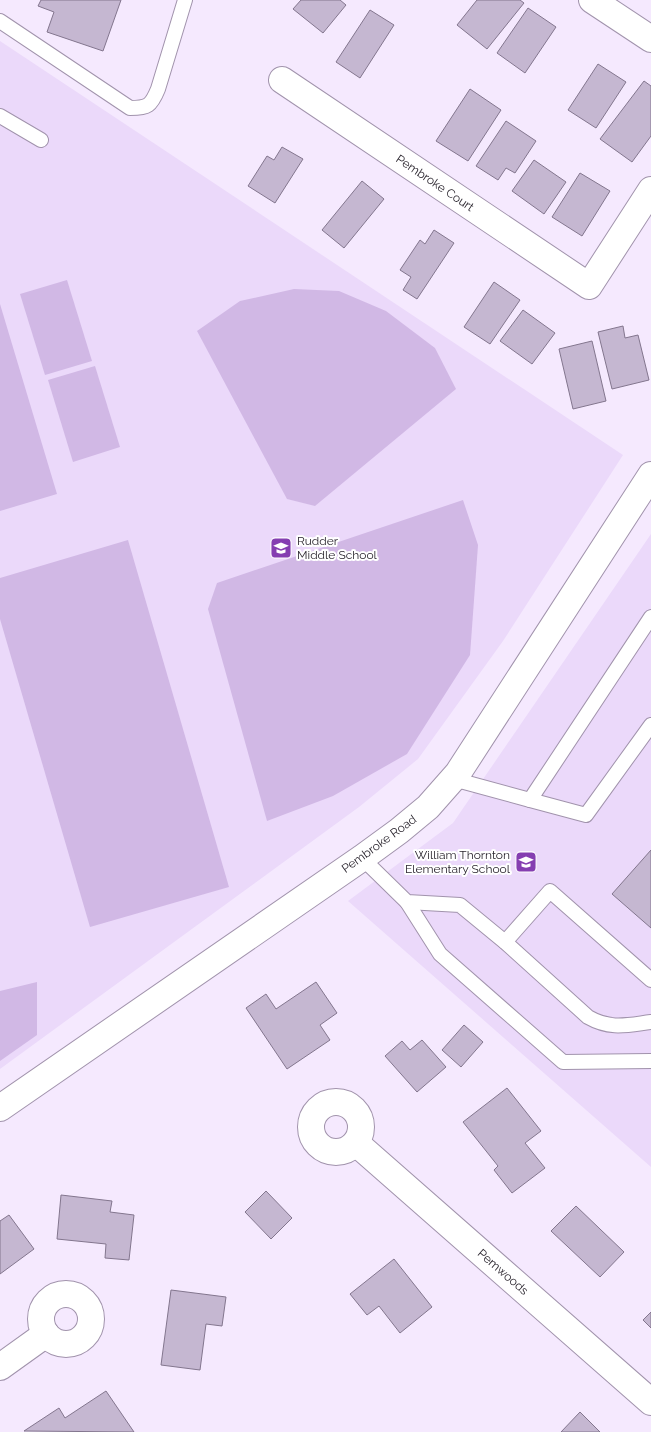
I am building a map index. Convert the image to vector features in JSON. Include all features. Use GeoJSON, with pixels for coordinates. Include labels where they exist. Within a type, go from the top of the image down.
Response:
{"type":"FeatureCollection","features":[{"type":"Feature","properties":{"kind":"street"},"geometry":{"type":"LineString","coordinates":[[592,0],[651,39]]}},
{"type":"Feature","properties":{"kind":"street","name":"Pembroke Court"},"geometry":{"type":"LineString","coordinates":[[282,80],[589,286],[651,190]]}},
{"type":"Feature","properties":{"kind":"street","name":"Pembroke Road"},"geometry":{"type":"LineString","coordinates":[[0,1108],[399,832],[428,807],[453,779],[651,475]]}},
{"type":"Feature","properties":{"kind":"street","name":"Pemwoods"},"geometry":{"type":"LineString","coordinates":[[356,1143],[651,1402]]}},
{"type":"Feature","properties":{"kind":"street"},"geometry":{"type":"LineString","coordinates":[[0,1367],[46,1334]]}},
{"type":"Feature","properties":{"kind":"lane"},"geometry":{"type":"LineString","coordinates":[[0,22],[130,108],[143,108],[152,104],[158,90],[185,0]]}},
{"type":"Feature","properties":{"kind":"lane"},"geometry":{"type":"LineString","coordinates":[[0,116],[41,140]]}},
{"type":"Feature","properties":{"kind":"lane"},"geometry":{"type":"LineString","coordinates":[[530,800],[651,617]]}},
{"type":"Feature","properties":{"kind":"lane"},"geometry":{"type":"LineString","coordinates":[[453,779],[586,815],[651,725]]}},
{"type":"Feature","properties":{"kind":"lane"},"geometry":{"type":"LineString","coordinates":[[362,858],[407,902],[439,952],[563,1062],[651,1061]]}},
{"type":"Feature","properties":{"kind":"lane"},"geometry":{"type":"LineString","coordinates":[[505,942],[550,892],[651,980]]}},
{"type":"Feature","properties":{"kind":"lane"},"geometry":{"type":"LineString","coordinates":[[407,902],[460,905],[505,942],[588,1018],[598,1023],[610,1026],[651,1022]]}},
{"type":"Feature","properties":{"kind":"shaded area","name":"Rudder Middle School"},"geometry":{"type":"Polygon","coordinates":[[[0,41],[623,455],[503,641],[418,759],[359,807],[0,1069],[0,41]]]}},
{"type":"Feature","properties":{"kind":"shaded area"},"geometry":{"type":"Polygon","coordinates":[[[67,280],[92,361],[45,375],[20,294],[67,280]]]}},
{"type":"Feature","properties":{"kind":"shaded area"},"geometry":{"type":"Polygon","coordinates":[[[294,289],[339,291],[386,311],[435,348],[456,389],[315,506],[287,499],[197,331],[240,301],[294,289]]]}},
{"type":"Feature","properties":{"kind":"shaded area"},"geometry":{"type":"Polygon","coordinates":[[[0,304],[57,494],[0,511],[0,304]]]}},
{"type":"Feature","properties":{"kind":"shaded area"},"geometry":{"type":"Polygon","coordinates":[[[95,366],[120,447],[73,462],[48,380],[95,366]]]}},
{"type":"Feature","properties":{"kind":"shaded area"},"geometry":{"type":"Polygon","coordinates":[[[463,500],[478,545],[470,655],[407,754],[333,796],[267,821],[208,609],[217,583],[463,500]]]}},
{"type":"Feature","properties":{"kind":"shaded area","name":"William Thornton Elementary School"},"geometry":{"type":"Polygon","coordinates":[[[651,534],[651,1167],[348,901],[453,823],[651,534]]]}},
{"type":"Feature","properties":{"kind":"shaded area"},"geometry":{"type":"Polygon","coordinates":[[[128,540],[229,887],[90,927],[0,619],[0,578],[128,540]]]}},
{"type":"Feature","properties":{"kind":"shaded area"},"geometry":{"type":"Polygon","coordinates":[[[37,982],[37,1035],[0,1061],[0,991],[37,982]]]}},
{"type":"Feature","properties":{"kind":"building"},"geometry":{"type":"Polygon","coordinates":[[[41,0],[121,0],[103,51],[47,32],[54,12],[38,6],[41,0]]]}},
{"type":"Feature","properties":{"kind":"building"},"geometry":{"type":"Polygon","coordinates":[[[301,0],[340,0],[346,5],[323,33],[293,9],[301,0]]]}},
{"type":"Feature","properties":{"kind":"building"},"geometry":{"type":"Polygon","coordinates":[[[477,0],[520,0],[524,3],[487,49],[457,25],[477,0]]]}},
{"type":"Feature","properties":{"kind":"building"},"geometry":{"type":"Polygon","coordinates":[[[528,8],[556,27],[525,73],[497,53],[528,8]]]}},
{"type":"Feature","properties":{"kind":"building"},"geometry":{"type":"Polygon","coordinates":[[[370,10],[394,25],[360,78],[336,62],[370,10]]]}},
{"type":"Feature","properties":{"kind":"building"},"geometry":{"type":"Polygon","coordinates":[[[598,64],[626,82],[596,128],[568,110],[598,64]]]}},
{"type":"Feature","properties":{"kind":"building"},"geometry":{"type":"Polygon","coordinates":[[[644,81],[651,86],[651,136],[632,162],[600,139],[644,81]]]}},
{"type":"Feature","properties":{"kind":"building"},"geometry":{"type":"Polygon","coordinates":[[[470,89],[501,110],[468,161],[436,141],[470,89]]]}},
{"type":"Feature","properties":{"kind":"building"},"geometry":{"type":"Polygon","coordinates":[[[506,121],[536,141],[515,173],[506,168],[498,180],[476,166],[506,121]]]}},
{"type":"Feature","properties":{"kind":"building"},"geometry":{"type":"Polygon","coordinates":[[[282,147],[303,159],[275,203],[248,186],[267,156],[274,160],[282,147]]]}},
{"type":"Feature","properties":{"kind":"building"},"geometry":{"type":"Polygon","coordinates":[[[534,160],[566,182],[544,214],[512,191],[534,160]]]}},
{"type":"Feature","properties":{"kind":"building"},"geometry":{"type":"Polygon","coordinates":[[[580,173],[610,191],[582,236],[552,217],[580,173]]]}},
{"type":"Feature","properties":{"kind":"building"},"geometry":{"type":"Polygon","coordinates":[[[362,181],[384,199],[344,248],[322,230],[362,181]]]}},
{"type":"Feature","properties":{"kind":"building"},"geometry":{"type":"Polygon","coordinates":[[[434,230],[454,243],[417,299],[403,290],[411,277],[400,270],[420,240],[425,244],[434,230]]]}},
{"type":"Feature","properties":{"kind":"building"},"geometry":{"type":"Polygon","coordinates":[[[494,282],[520,300],[490,344],[464,327],[494,282]]]}},
{"type":"Feature","properties":{"kind":"building"},"geometry":{"type":"Polygon","coordinates":[[[523,310],[555,333],[532,364],[500,341],[523,310]]]}},
{"type":"Feature","properties":{"kind":"building"},"geometry":{"type":"Polygon","coordinates":[[[623,326],[625,338],[638,335],[649,380],[612,389],[598,332],[623,326]]]}},
{"type":"Feature","properties":{"kind":"building"},"geometry":{"type":"Polygon","coordinates":[[[592,341],[606,401],[573,409],[559,349],[592,341]]]}},
{"type":"Feature","properties":{"kind":"building"},"geometry":{"type":"Polygon","coordinates":[[[651,850],[651,928],[612,894],[651,850]]]}},
{"type":"Feature","properties":{"kind":"building"},"geometry":{"type":"Polygon","coordinates":[[[316,982],[337,1013],[320,1025],[330,1040],[287,1069],[246,1008],[266,994],[276,1009],[316,982]]]}},
{"type":"Feature","properties":{"kind":"building"},"geometry":{"type":"Polygon","coordinates":[[[464,1025],[483,1042],[461,1067],[442,1050],[464,1025]]]}},
{"type":"Feature","properties":{"kind":"building"},"geometry":{"type":"Polygon","coordinates":[[[422,1040],[446,1067],[417,1092],[385,1056],[402,1041],[410,1050],[422,1040]]]}},
{"type":"Feature","properties":{"kind":"building"},"geometry":{"type":"Polygon","coordinates":[[[507,1088],[541,1131],[525,1143],[545,1168],[512,1193],[494,1170],[498,1166],[463,1122],[507,1088]]]}},
{"type":"Feature","properties":{"kind":"building"},"geometry":{"type":"Polygon","coordinates":[[[266,1191],[292,1218],[271,1239],[245,1212],[266,1191]]]}},
{"type":"Feature","properties":{"kind":"building"},"geometry":{"type":"Polygon","coordinates":[[[61,1195],[112,1201],[110,1212],[134,1215],[129,1260],[105,1258],[106,1244],[57,1239],[61,1195]]]}},
{"type":"Feature","properties":{"kind":"building"},"geometry":{"type":"Polygon","coordinates":[[[576,1206],[624,1252],[600,1277],[551,1231],[576,1206]]]}},
{"type":"Feature","properties":{"kind":"building"},"geometry":{"type":"Polygon","coordinates":[[[9,1215],[34,1249],[0,1274],[0,1221],[9,1215]]]}},
{"type":"Feature","properties":{"kind":"building"},"geometry":{"type":"Polygon","coordinates":[[[394,1259],[432,1307],[400,1333],[379,1306],[367,1315],[350,1294],[394,1259]]]}},
{"type":"Feature","properties":{"kind":"building"},"geometry":{"type":"Polygon","coordinates":[[[171,1290],[226,1297],[222,1326],[206,1324],[200,1370],[161,1365],[171,1290]]]}},
{"type":"Feature","properties":{"kind":"building"},"geometry":{"type":"Polygon","coordinates":[[[651,1312],[651,1328],[643,1320],[651,1312]]]}},
{"type":"Feature","properties":{"kind":"building"},"geometry":{"type":"Polygon","coordinates":[[[106,1391],[134,1432],[24,1431],[59,1408],[65,1418],[106,1391]]]}},
{"type":"Feature","properties":{"kind":"building"},"geometry":{"type":"Polygon","coordinates":[[[580,1412],[600,1432],[561,1432],[580,1412]]]}},
{"type":"Feature","properties":{"kind":"place","name":"Rudder Middle School"},"geometry":{"type":"Point","coordinates":[281,548]}},
{"type":"Feature","properties":{"kind":"place","name":"William Thornton Elementary School"},"geometry":{"type":"Point","coordinates":[526,862]}}]}
